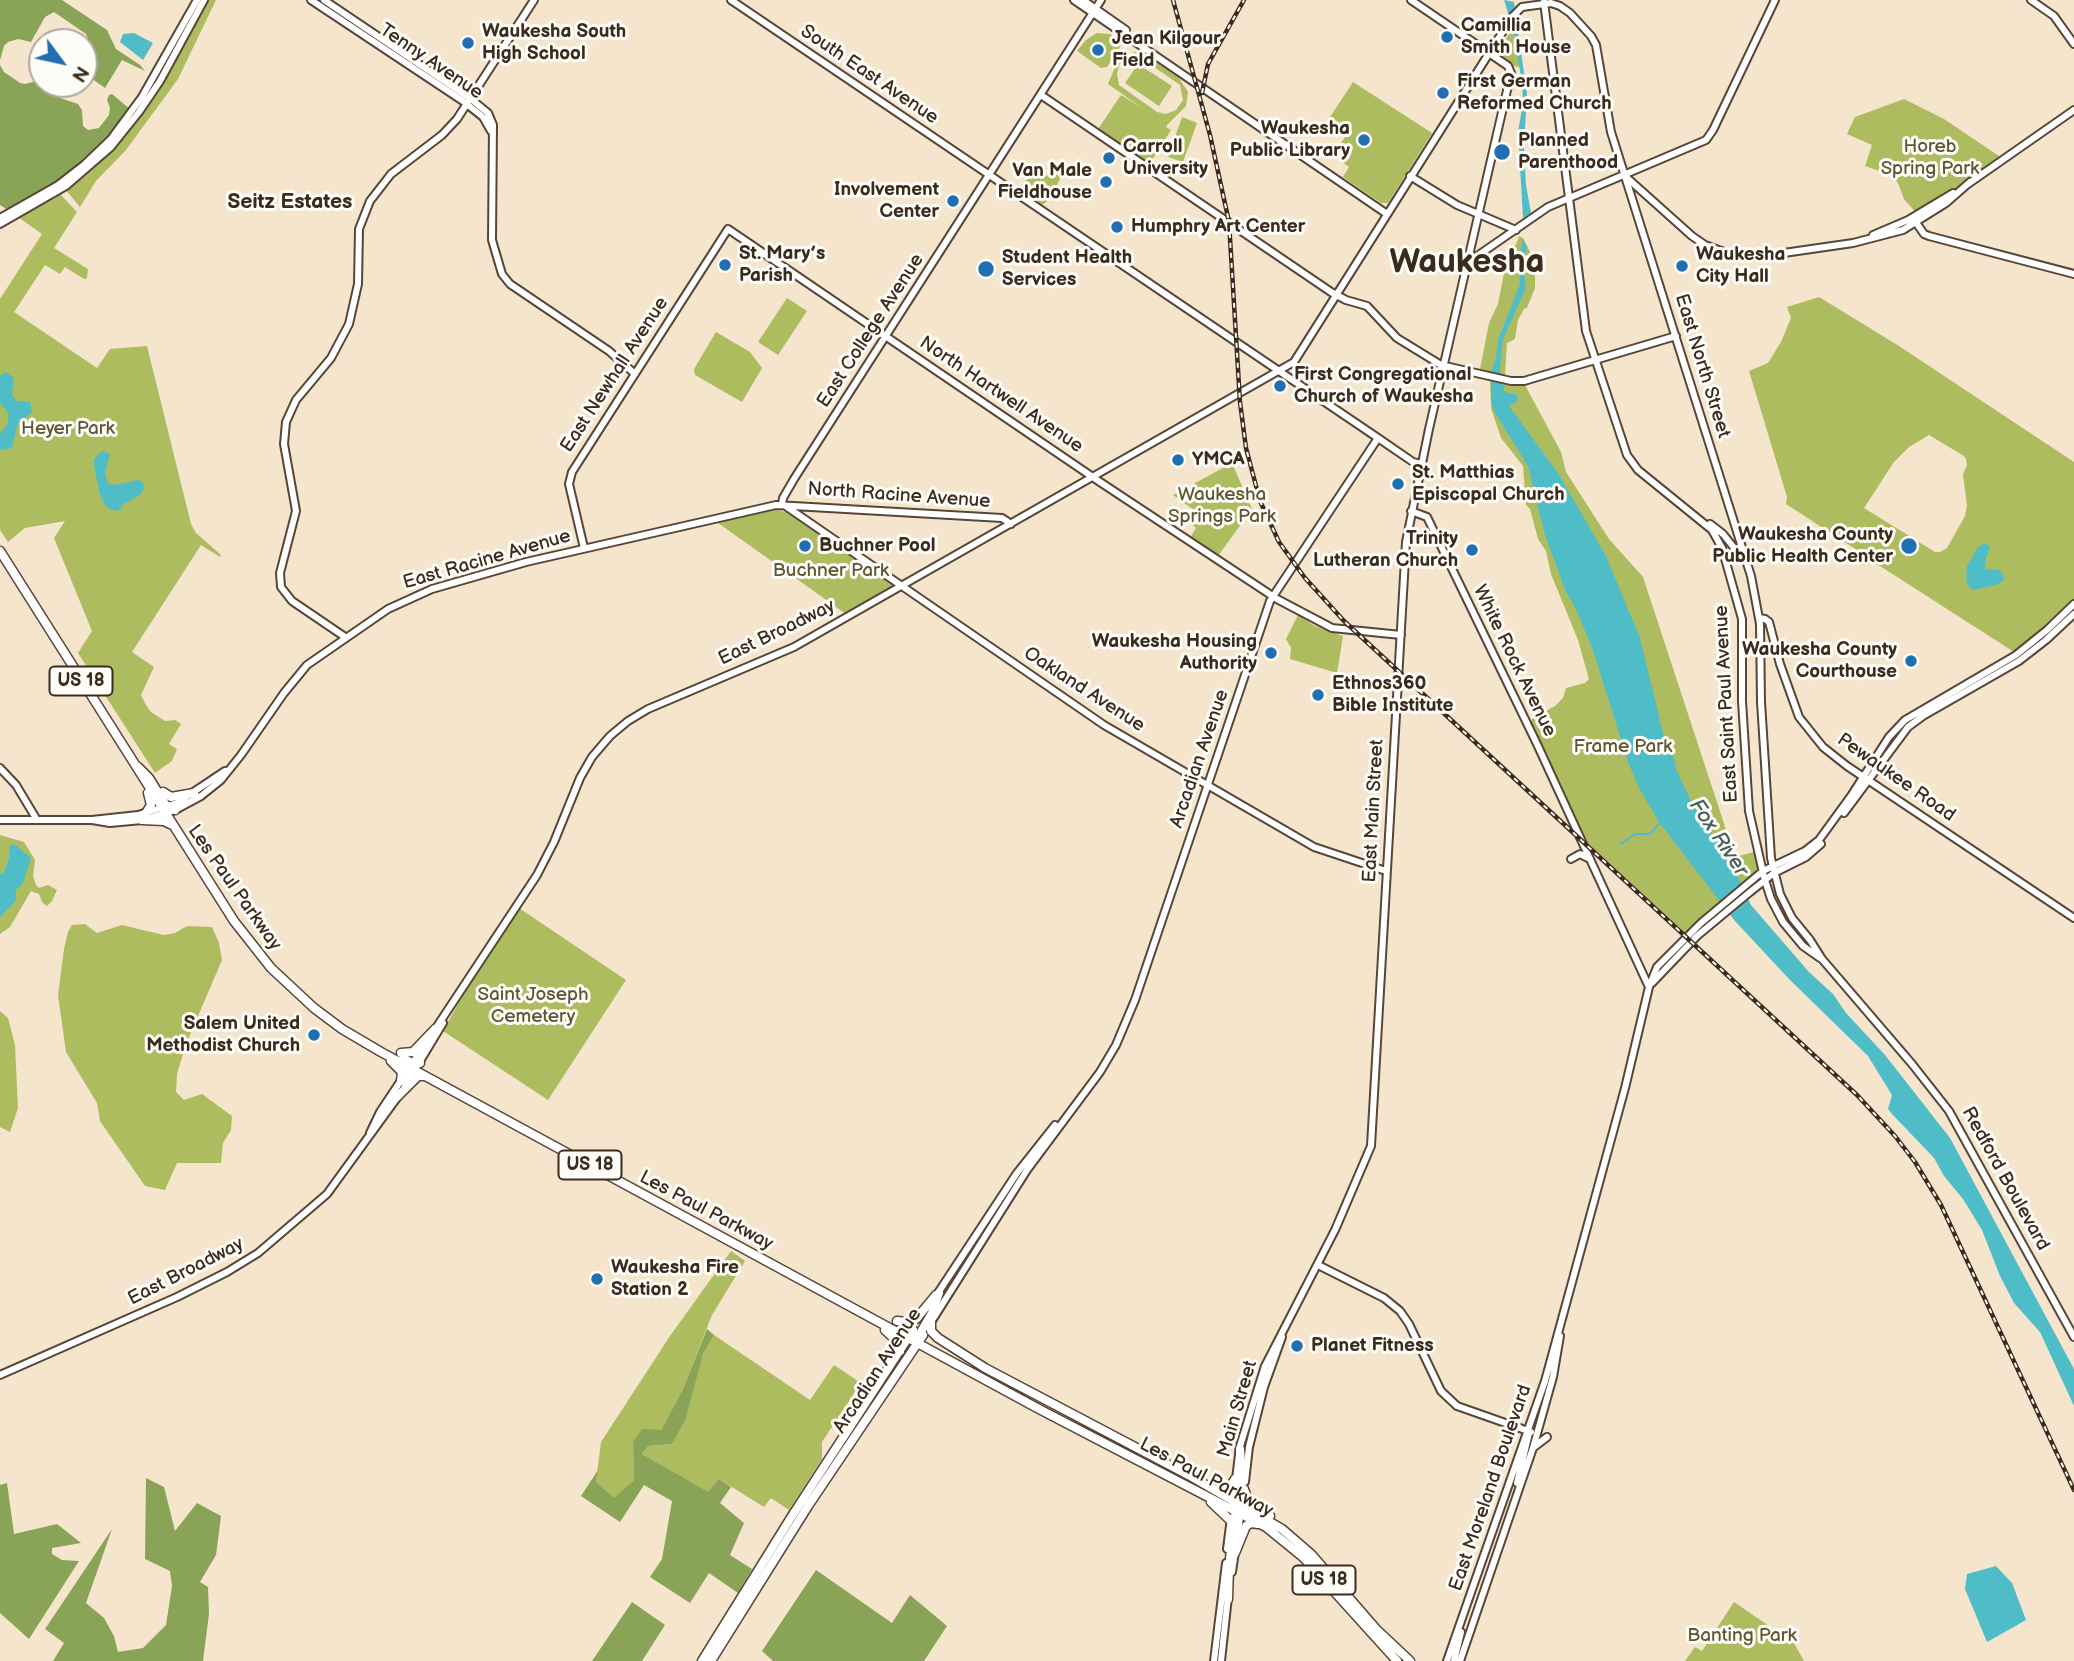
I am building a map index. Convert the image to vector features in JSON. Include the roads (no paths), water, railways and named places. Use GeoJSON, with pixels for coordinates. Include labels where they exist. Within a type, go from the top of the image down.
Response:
{"type":"FeatureCollection","features":[{"type":"Feature","properties":{"kind":"main road"},"geometry":{"type":"LineString","coordinates":[[0,218],[58,185],[99,151],[134,109],[178,44],[197,0]]}},
{"type":"Feature","properties":{"kind":"main road"},"geometry":{"type":"LineString","coordinates":[[0,224],[61,190],[101,158],[139,113],[204,0]]}},
{"type":"Feature","properties":{"kind":"main road","name":"Tenny Avenue"},"geometry":{"type":"LineString","coordinates":[[311,0],[488,113],[493,125],[492,232],[496,258],[502,274],[514,287],[609,351],[635,373]]}},
{"type":"Feature","properties":{"kind":"main road","name":"Tenny Avenue"},"geometry":{"type":"LineString","coordinates":[[324,0],[469,102]]}},
{"type":"Feature","properties":{"kind":"main road"},"geometry":{"type":"LineString","coordinates":[[345,637],[292,601],[281,587],[280,573],[296,509],[284,444],[286,423],[296,400],[331,358],[349,324],[358,284],[359,229],[370,201],[391,174],[442,135],[469,102],[534,0]]}},
{"type":"Feature","properties":{"kind":"main road","name":"South East Avenue"},"geometry":{"type":"LineString","coordinates":[[731,0],[1413,462],[1421,464]]}},
{"type":"Feature","properties":{"kind":"main road"},"geometry":{"type":"LineString","coordinates":[[1074,0],[1094,11],[1387,214]]}},
{"type":"Feature","properties":{"kind":"main road"},"geometry":{"type":"LineString","coordinates":[[1083,0],[1094,11]]}},
{"type":"Feature","properties":{"kind":"main road","name":"East College Avenue"},"geometry":{"type":"LineString","coordinates":[[782,504],[794,479],[1101,0]]}},
{"type":"Feature","properties":{"kind":"main road"},"geometry":{"type":"LineString","coordinates":[[1412,0],[1488,52]]}},
{"type":"Feature","properties":{"kind":"main road"},"geometry":{"type":"LineString","coordinates":[[1467,263],[1548,207],[1702,143],[1708,138],[1775,0]]}},
{"type":"Feature","properties":{"kind":"main road"},"geometry":{"type":"LineString","coordinates":[[2031,0],[2054,16],[2074,44]]}},
{"type":"Feature","properties":{"kind":"main road","name":"East North Street"},"geometry":{"type":"LineString","coordinates":[[1544,2],[1564,8],[1587,30],[1597,45],[1610,129],[1747,566],[1759,618],[1761,710],[1772,865]]}},
{"type":"Feature","properties":{"kind":"main road","name":"East Broadway"},"geometry":{"type":"LineString","coordinates":[[0,1375],[177,1297],[243,1263],[317,1204],[347,1169],[397,1097],[435,1029],[537,875],[554,842],[580,778],[593,757],[610,736],[628,721],[648,709],[790,649],[1095,478],[1294,362],[1516,11],[1527,5],[1544,2]]}},
{"type":"Feature","properties":{"kind":"main road","name":"East Saint Paul Avenue"},"geometry":{"type":"LineString","coordinates":[[1544,2],[1582,318],[1629,458],[1642,472],[1699,518],[1719,541],[1740,609],[1749,811],[1767,875]]}},
{"type":"Feature","properties":{"kind":"main road"},"geometry":{"type":"LineString","coordinates":[[1477,44],[1490,43],[1505,27]]}},
{"type":"Feature","properties":{"kind":"main road","name":"East Main Street"},"geometry":{"type":"LineString","coordinates":[[1379,1030],[1406,542],[1421,464],[1511,75],[1508,66],[1488,52]]}},
{"type":"Feature","properties":{"kind":"main road"},"geometry":{"type":"LineString","coordinates":[[1041,95],[1336,295],[1367,306],[1397,338],[1444,366],[1505,379],[1532,379],[1676,336]]}},
{"type":"Feature","properties":{"kind":"main road"},"geometry":{"type":"LineString","coordinates":[[1625,176],[1699,241],[1732,255],[1764,257],[1855,243],[1917,220],[2074,110]]}},
{"type":"Feature","properties":{"kind":"main road"},"geometry":{"type":"LineString","coordinates":[[1410,176],[1454,203],[1516,230]]}},
{"type":"Feature","properties":{"kind":"main road"},"geometry":{"type":"LineString","coordinates":[[1639,220],[1637,200],[1646,195]]}},
{"type":"Feature","properties":{"kind":"main road"},"geometry":{"type":"LineString","coordinates":[[1376,205],[1388,205],[1397,197]]}},
{"type":"Feature","properties":{"kind":"main road"},"geometry":{"type":"LineString","coordinates":[[1508,227],[1530,220]]}},
{"type":"Feature","properties":{"kind":"main road"},"geometry":{"type":"LineString","coordinates":[[1917,220],[1926,236],[2074,274]]}},
{"type":"Feature","properties":{"kind":"main road","name":"East Newhall Avenue"},"geometry":{"type":"LineString","coordinates":[[584,548],[569,480],[573,469],[728,229]]}},
{"type":"Feature","properties":{"kind":"main road","name":"North Hartwell Avenue"},"geometry":{"type":"LineString","coordinates":[[728,229],[1272,595],[1332,628],[1401,635]]}},
{"type":"Feature","properties":{"kind":"main road"},"geometry":{"type":"LineString","coordinates":[[1507,237],[1515,242]]}},
{"type":"Feature","properties":{"kind":"main road","name":"Arcadian Avenue"},"geometry":{"type":"LineString","coordinates":[[941,1289],[1033,1156],[1101,1071],[1124,1028],[1272,595],[1378,438]]}},
{"type":"Feature","properties":{"kind":"main road"},"geometry":{"type":"LineString","coordinates":[[1106,483],[1104,475],[1108,468]]}},
{"type":"Feature","properties":{"kind":"main road","name":"North Hartwell Avenue"},"geometry":{"type":"LineString","coordinates":[[1095,478],[1113,490]]}},
{"type":"Feature","properties":{"kind":"main road","name":"East Racine Avenue"},"geometry":{"type":"LineString","coordinates":[[0,820],[92,820],[144,816],[168,809],[212,788],[298,674],[345,637],[388,609],[423,592],[526,562],[782,504]]}},
{"type":"Feature","properties":{"kind":"main road","name":"North Racine Avenue"},"geometry":{"type":"LineString","coordinates":[[782,504],[1003,518],[1011,524]]}},
{"type":"Feature","properties":{"kind":"main road","name":"Oakland Avenue"},"geometry":{"type":"LineString","coordinates":[[782,504],[1092,718],[1314,847],[1386,871]]}},
{"type":"Feature","properties":{"kind":"main road"},"geometry":{"type":"LineString","coordinates":[[808,520],[806,513],[811,506]]}},
{"type":"Feature","properties":{"kind":"main road","name":"White Rock Avenue"},"geometry":{"type":"LineString","coordinates":[[1411,511],[1427,517],[1649,987]]}},
{"type":"Feature","properties":{"kind":"main road","name":"East North Street"},"geometry":{"type":"LineString","coordinates":[[1699,518],[1723,534],[1747,566]]}},
{"type":"Feature","properties":{"kind":"main road","name":"Les Paul Parkway"},"geometry":{"type":"LineString","coordinates":[[0,551],[145,784],[168,809],[172,826],[234,921],[271,968],[314,1008],[365,1043],[415,1065],[426,1077],[839,1300],[864,1309],[916,1337],[929,1349],[1170,1476],[1286,1532],[1312,1555],[1396,1661]]}},
{"type":"Feature","properties":{"kind":"main road"},"geometry":{"type":"LineString","coordinates":[[2007,664],[2074,604]]}},
{"type":"Feature","properties":{"kind":"main road"},"geometry":{"type":"LineString","coordinates":[[1767,875],[1801,860],[1815,850],[1916,712],[2046,640],[2074,614]]}},
{"type":"Feature","properties":{"kind":"main road","name":"Pewaukee Road"},"geometry":{"type":"LineString","coordinates":[[1759,618],[1769,622],[1780,664],[1803,723],[1823,747],[1866,779],[2074,918]]}},
{"type":"Feature","properties":{"kind":"main road"},"geometry":{"type":"LineString","coordinates":[[129,757],[149,778],[168,809]]}},
{"type":"Feature","properties":{"kind":"main road"},"geometry":{"type":"LineString","coordinates":[[0,768],[16,785],[37,820]]}},
{"type":"Feature","properties":{"kind":"main road","name":"East Racine Avenue"},"geometry":{"type":"LineString","coordinates":[[168,809],[229,768]]}},
{"type":"Feature","properties":{"kind":"main road"},"geometry":{"type":"LineString","coordinates":[[1822,959],[1804,946],[1783,922],[1769,892],[1767,875],[1772,865],[1815,844],[1866,779]]}},
{"type":"Feature","properties":{"kind":"main road"},"geometry":{"type":"LineString","coordinates":[[145,784],[151,805],[144,816],[172,826]]}},
{"type":"Feature","properties":{"kind":"main road"},"geometry":{"type":"LineString","coordinates":[[163,792],[171,797],[194,793]]}},
{"type":"Feature","properties":{"kind":"main road"},"geometry":{"type":"LineString","coordinates":[[1571,859],[1580,853],[1590,859]]}},
{"type":"Feature","properties":{"kind":"main road"},"geometry":{"type":"LineString","coordinates":[[1767,875],[1778,888],[1797,925]]}},
{"type":"Feature","properties":{"kind":"main road"},"geometry":{"type":"LineString","coordinates":[[1767,875],[1789,918],[1810,940],[1822,959]]}},
{"type":"Feature","properties":{"kind":"main road","name":"East Moreland Boulevard"},"geometry":{"type":"LineString","coordinates":[[1649,987],[1675,953],[1767,875]]}},
{"type":"Feature","properties":{"kind":"main road"},"geometry":{"type":"LineString","coordinates":[[1748,889],[1763,888],[1769,892]]}},
{"type":"Feature","properties":{"kind":"main road","name":"East Moreland Boulevard"},"geometry":{"type":"LineString","coordinates":[[1460,1661],[1536,1434],[1538,1411],[1628,1079],[1649,987],[1657,967],[1714,922],[1724,909]]}},
{"type":"Feature","properties":{"kind":"main road","name":"Redford Boulevard"},"geometry":{"type":"LineString","coordinates":[[1822,959],[1923,1077],[1965,1138],[2074,1337]]}},
{"type":"Feature","properties":{"kind":"main road"},"geometry":{"type":"LineString","coordinates":[[1643,971],[1657,967]]}},
{"type":"Feature","properties":{"kind":"main road","name":"East Broadway"},"geometry":{"type":"LineString","coordinates":[[370,1133],[380,1112],[401,1081],[440,1030],[444,1018]]}},
{"type":"Feature","properties":{"kind":"main road"},"geometry":{"type":"LineString","coordinates":[[401,1053],[413,1052],[435,1029]]}},
{"type":"Feature","properties":{"kind":"main road","name":"Main Street"},"geometry":{"type":"LineString","coordinates":[[1221,1661],[1235,1553],[1235,1479],[1240,1447],[1267,1367],[1345,1209],[1371,1146],[1379,1030]]}},
{"type":"Feature","properties":{"kind":"main road"},"geometry":{"type":"LineString","coordinates":[[365,1043],[382,1048],[415,1065]]}},
{"type":"Feature","properties":{"kind":"main road"},"geometry":{"type":"LineString","coordinates":[[381,1052],[401,1070],[401,1081]]}},
{"type":"Feature","properties":{"kind":"main road"},"geometry":{"type":"LineString","coordinates":[[397,1097],[418,1076],[426,1077]]}},
{"type":"Feature","properties":{"kind":"main road","name":"Arcadian Avenue"},"geometry":{"type":"LineString","coordinates":[[702,1661],[900,1351],[931,1322],[1033,1156]]}},
{"type":"Feature","properties":{"kind":"main road"},"geometry":{"type":"LineString","coordinates":[[579,1159],[600,1166],[628,1181],[635,1179]]}},
{"type":"Feature","properties":{"kind":"main road"},"geometry":{"type":"LineString","coordinates":[[1318,1265],[1384,1298],[1400,1311],[1448,1400],[1467,1411],[1536,1434]]}},
{"type":"Feature","properties":{"kind":"main road"},"geometry":{"type":"LineString","coordinates":[[936,1314],[945,1291],[941,1289]]}},
{"type":"Feature","properties":{"kind":"main road"},"geometry":{"type":"LineString","coordinates":[[897,1321],[908,1322],[916,1319],[941,1289]]}},
{"type":"Feature","properties":{"kind":"main road"},"geometry":{"type":"LineString","coordinates":[[869,1416],[875,1399],[932,1314],[941,1289]]}},
{"type":"Feature","properties":{"kind":"main road"},"geometry":{"type":"LineString","coordinates":[[839,1300],[860,1317],[895,1337],[900,1351]]}},
{"type":"Feature","properties":{"kind":"main road","name":"Les Paul Parkway"},"geometry":{"type":"LineString","coordinates":[[931,1322],[931,1331],[938,1338],[985,1368],[1215,1490],[1322,1573],[1410,1661]]}},
{"type":"Feature","properties":{"kind":"main road","name":"Arcadian Avenue"},"geometry":{"type":"LineString","coordinates":[[711,1661],[808,1506],[906,1362],[916,1337]]}},
{"type":"Feature","properties":{"kind":"main road"},"geometry":{"type":"LineString","coordinates":[[906,1362],[920,1350],[929,1349]]}},
{"type":"Feature","properties":{"kind":"main road"},"geometry":{"type":"LineString","coordinates":[[963,1367],[1046,1402]]}},
{"type":"Feature","properties":{"kind":"main road","name":"Main Street"},"geometry":{"type":"LineString","coordinates":[[1214,1661],[1230,1520],[1244,1489],[1267,1367]]}},
{"type":"Feature","properties":{"kind":"main road"},"geometry":{"type":"LineString","coordinates":[[1515,1427],[1522,1425],[1538,1411]]}},
{"type":"Feature","properties":{"kind":"main road","name":"East Moreland Boulevard"},"geometry":{"type":"LineString","coordinates":[[1447,1661],[1524,1441],[1538,1411]]}},
{"type":"Feature","properties":{"kind":"main road"},"geometry":{"type":"LineString","coordinates":[[1073,1426],[1080,1423],[1124,1446],[1149,1455]]}},
{"type":"Feature","properties":{"kind":"main road"},"geometry":{"type":"LineString","coordinates":[[1515,1427],[1524,1441]]}},
{"type":"Feature","properties":{"kind":"main road"},"geometry":{"type":"LineString","coordinates":[[1512,1509],[1530,1435],[1528,1431]]}},
{"type":"Feature","properties":{"kind":"main road"},"geometry":{"type":"LineString","coordinates":[[1240,1447],[1252,1437]]}},
{"type":"Feature","properties":{"kind":"main road"},"geometry":{"type":"LineString","coordinates":[[1532,1448],[1547,1437]]}},
{"type":"Feature","properties":{"kind":"main road"},"geometry":{"type":"LineString","coordinates":[[1240,1447],[1247,1448],[1246,1475]]}},
{"type":"Feature","properties":{"kind":"main road"},"geometry":{"type":"LineString","coordinates":[[1228,1599],[1229,1567],[1242,1475],[1240,1447]]}},
{"type":"Feature","properties":{"kind":"main road"},"geometry":{"type":"LineString","coordinates":[[1170,1476],[1214,1504],[1230,1520]]}},
{"type":"Feature","properties":{"kind":"main road"},"geometry":{"type":"LineString","coordinates":[[1215,1490],[1228,1490],[1235,1479]]}},
{"type":"Feature","properties":{"kind":"main road"},"geometry":{"type":"LineString","coordinates":[[1244,1489],[1247,1498],[1286,1532]]}},
{"type":"Feature","properties":{"kind":"main road"},"geometry":{"type":"LineString","coordinates":[[1235,1553],[1247,1525],[1262,1525]]}},
{"type":"Feature","properties":{"kind":"main road"},"geometry":{"type":"LineString","coordinates":[[1485,1552],[1492,1569]]}},
{"type":"Feature","properties":{"kind":"main road"},"geometry":{"type":"LineString","coordinates":[[1482,1562],[1487,1584]]}},
{"type":"Feature","properties":{"kind":"main road"},"geometry":{"type":"LineString","coordinates":[[1454,1661],[1464,1613]]}},
{"type":"Feature","properties":{"kind":"water"},"geometry":{"type":"Polygon","coordinates":[[[1504,0],[1514,2],[1527,94],[1524,148],[1531,213],[1523,218],[1518,132],[1523,103],[1522,83],[1513,29],[1504,0]]]}},
{"type":"Feature","properties":{"kind":"water"},"geometry":{"type":"Polygon","coordinates":[[[134,33],[153,43],[143,60],[120,42],[123,34],[134,33]]]}},
{"type":"Feature","properties":{"kind":"water"},"geometry":{"type":"Polygon","coordinates":[[[1523,239],[1527,247],[1523,265],[1526,288],[1503,339],[1500,368],[1502,384],[1505,386],[1503,390],[1517,395],[1517,401],[1509,406],[1558,473],[1606,556],[1640,638],[1666,745],[1673,754],[1676,769],[1690,799],[1739,879],[1751,905],[1809,972],[1833,994],[1950,1138],[2074,1369],[2074,1406],[2040,1332],[2014,1303],[1982,1230],[1934,1158],[1888,1109],[1892,1095],[1868,1056],[1789,979],[1735,921],[1659,822],[1639,788],[1628,762],[1593,650],[1566,592],[1545,535],[1528,466],[1494,411],[1491,399],[1491,371],[1496,359],[1498,340],[1520,284],[1519,263],[1523,239]]]}},
{"type":"Feature","properties":{"kind":"water"},"geometry":{"type":"Polygon","coordinates":[[[6,372],[14,378],[12,395],[17,401],[30,402],[32,412],[18,423],[12,448],[3,450],[0,449],[0,434],[7,425],[9,414],[0,403],[0,376],[6,372]]]}},
{"type":"Feature","properties":{"kind":"water"},"geometry":{"type":"Polygon","coordinates":[[[102,451],[110,454],[105,473],[108,483],[115,485],[139,480],[143,483],[141,494],[118,511],[105,505],[100,495],[94,459],[102,451]]]}},
{"type":"Feature","properties":{"kind":"water"},"geometry":{"type":"Polygon","coordinates":[[[1986,543],[1990,547],[1985,569],[1999,570],[2004,580],[1997,585],[1972,590],[1966,581],[1967,566],[1978,547],[1986,543]]]}},
{"type":"Feature","properties":{"kind":"water"},"geometry":{"type":"Polygon","coordinates":[[[14,844],[31,858],[23,883],[16,890],[16,901],[0,917],[0,874],[4,872],[10,856],[9,847],[14,844]]]}},
{"type":"Feature","properties":{"kind":"water"},"geometry":{"type":"Polygon","coordinates":[[[1996,1566],[2012,1583],[2026,1620],[1987,1642],[1965,1589],[1967,1574],[1996,1566]]]}},
{"type":"Feature","properties":{"kind":"waterway"},"geometry":{"type":"LineString","coordinates":[[1621,844],[1635,834],[1650,834],[1660,823]]}},
{"type":"Feature","properties":{"kind":"railway"},"geometry":{"type":"LineString","coordinates":[[1173,0],[1210,135],[1229,222],[1240,402],[1246,448],[1260,501],[1279,542],[1305,578],[1344,621],[1857,1095],[1895,1136],[1915,1162],[1941,1205],[2074,1490]]}},
{"type":"Feature","properties":{"kind":"railway"},"geometry":{"type":"LineString","coordinates":[[1202,93],[1208,64],[1244,0]]}},
{"type":"Feature","properties":{"kind":"place","name":"Camillia Smith House"},"geometry":{"type":"Point","coordinates":[1447,37]}},
{"type":"Feature","properties":{"kind":"place","name":"Waukesha South High School"},"geometry":{"type":"Point","coordinates":[468,43]}},
{"type":"Feature","properties":{"kind":"place","name":"Jean Kilgour Field"},"geometry":{"type":"Point","coordinates":[1098,50]}},
{"type":"Feature","properties":{"kind":"place","name":"First German Reformed Church"},"geometry":{"type":"Point","coordinates":[1443,93]}},
{"type":"Feature","properties":{"kind":"place","name":"Waukesha Public Library"},"geometry":{"type":"Point","coordinates":[1364,140]}},
{"type":"Feature","properties":{"kind":"place","name":"Planned Parenthood"},"geometry":{"type":"Point","coordinates":[1502,152]}},
{"type":"Feature","properties":{"kind":"place","name":"Carroll University"},"geometry":{"type":"Point","coordinates":[1109,158]}},
{"type":"Feature","properties":{"kind":"place","name":"Van Male Fieldhouse"},"geometry":{"type":"Point","coordinates":[1106,182]}},
{"type":"Feature","properties":{"kind":"place","name":"Involvement Center"},"geometry":{"type":"Point","coordinates":[953,201]}},
{"type":"Feature","properties":{"kind":"place","name":"Humphry Art Center"},"geometry":{"type":"Point","coordinates":[1117,227]}},
{"type":"Feature","properties":{"kind":"place","name":"St. Mary’s Parish"},"geometry":{"type":"Point","coordinates":[725,265]}},
{"type":"Feature","properties":{"kind":"place","name":"Waukesha City Hall"},"geometry":{"type":"Point","coordinates":[1682,266]}},
{"type":"Feature","properties":{"kind":"place","name":"Student Health Services"},"geometry":{"type":"Point","coordinates":[986,269]}},
{"type":"Feature","properties":{"kind":"place","name":"First Congregational Church of Waukesha"},"geometry":{"type":"Point","coordinates":[1280,386]}},
{"type":"Feature","properties":{"kind":"place","name":"YMCA"},"geometry":{"type":"Point","coordinates":[1178,460]}},
{"type":"Feature","properties":{"kind":"place","name":"St. Matthias Episcopal Church"},"geometry":{"type":"Point","coordinates":[1398,484]}},
{"type":"Feature","properties":{"kind":"place","name":"Buchner Pool"},"geometry":{"type":"Point","coordinates":[805,546]}},
{"type":"Feature","properties":{"kind":"place","name":"Waukesha County Public Health Center"},"geometry":{"type":"Point","coordinates":[1909,546]}},
{"type":"Feature","properties":{"kind":"place","name":"Trinity Lutheran Church"},"geometry":{"type":"Point","coordinates":[1472,550]}},
{"type":"Feature","properties":{"kind":"place","name":"Waukesha Housing Authority"},"geometry":{"type":"Point","coordinates":[1271,653]}},
{"type":"Feature","properties":{"kind":"place","name":"Waukesha County Courthouse"},"geometry":{"type":"Point","coordinates":[1911,661]}},
{"type":"Feature","properties":{"kind":"place","name":"Ethnos360 Bible Institute"},"geometry":{"type":"Point","coordinates":[1318,695]}},
{"type":"Feature","properties":{"kind":"place","name":"Salem United Methodist Church"},"geometry":{"type":"Point","coordinates":[314,1035]}},
{"type":"Feature","properties":{"kind":"place","name":"Waukesha Fire Station 2"},"geometry":{"type":"Point","coordinates":[597,1279]}},
{"type":"Feature","properties":{"kind":"place","name":"Planet Fitness"},"geometry":{"type":"Point","coordinates":[1297,1346]}},
{"type":"Feature","properties":{"kind":"district","name":"Seitz Estates"},"geometry":{"type":"Point","coordinates":[290,203]}},
{"type":"Feature","properties":{"kind":"district","name":"Waukesha"},"geometry":{"type":"Point","coordinates":[1467,264]}},
{"type":"Feature","properties":{"kind":"park label","name":"Horeb Spring Park"},"geometry":{"type":"Point","coordinates":[1930,158]}},
{"type":"Feature","properties":{"kind":"park label","name":"Heyer Park"},"geometry":{"type":"Point","coordinates":[68,429]}},
{"type":"Feature","properties":{"kind":"park label","name":"Waukesha Springs Park"},"geometry":{"type":"Point","coordinates":[1222,506]}},
{"type":"Feature","properties":{"kind":"park label","name":"Buchner Park"},"geometry":{"type":"Point","coordinates":[831,571]}},
{"type":"Feature","properties":{"kind":"park label","name":"Frame Park"},"geometry":{"type":"Point","coordinates":[1623,747]}},
{"type":"Feature","properties":{"kind":"park label","name":"Saint Joseph Cemetery"},"geometry":{"type":"Point","coordinates":[533,1006]}},
{"type":"Feature","properties":{"kind":"park label","name":"Banting Park"},"geometry":{"type":"Point","coordinates":[1742,1636]}},
{"type":"Feature","properties":{"kind":"water label","name":"Fox River"},"geometry":{"type":"Point","coordinates":[1718,838]}}]}
